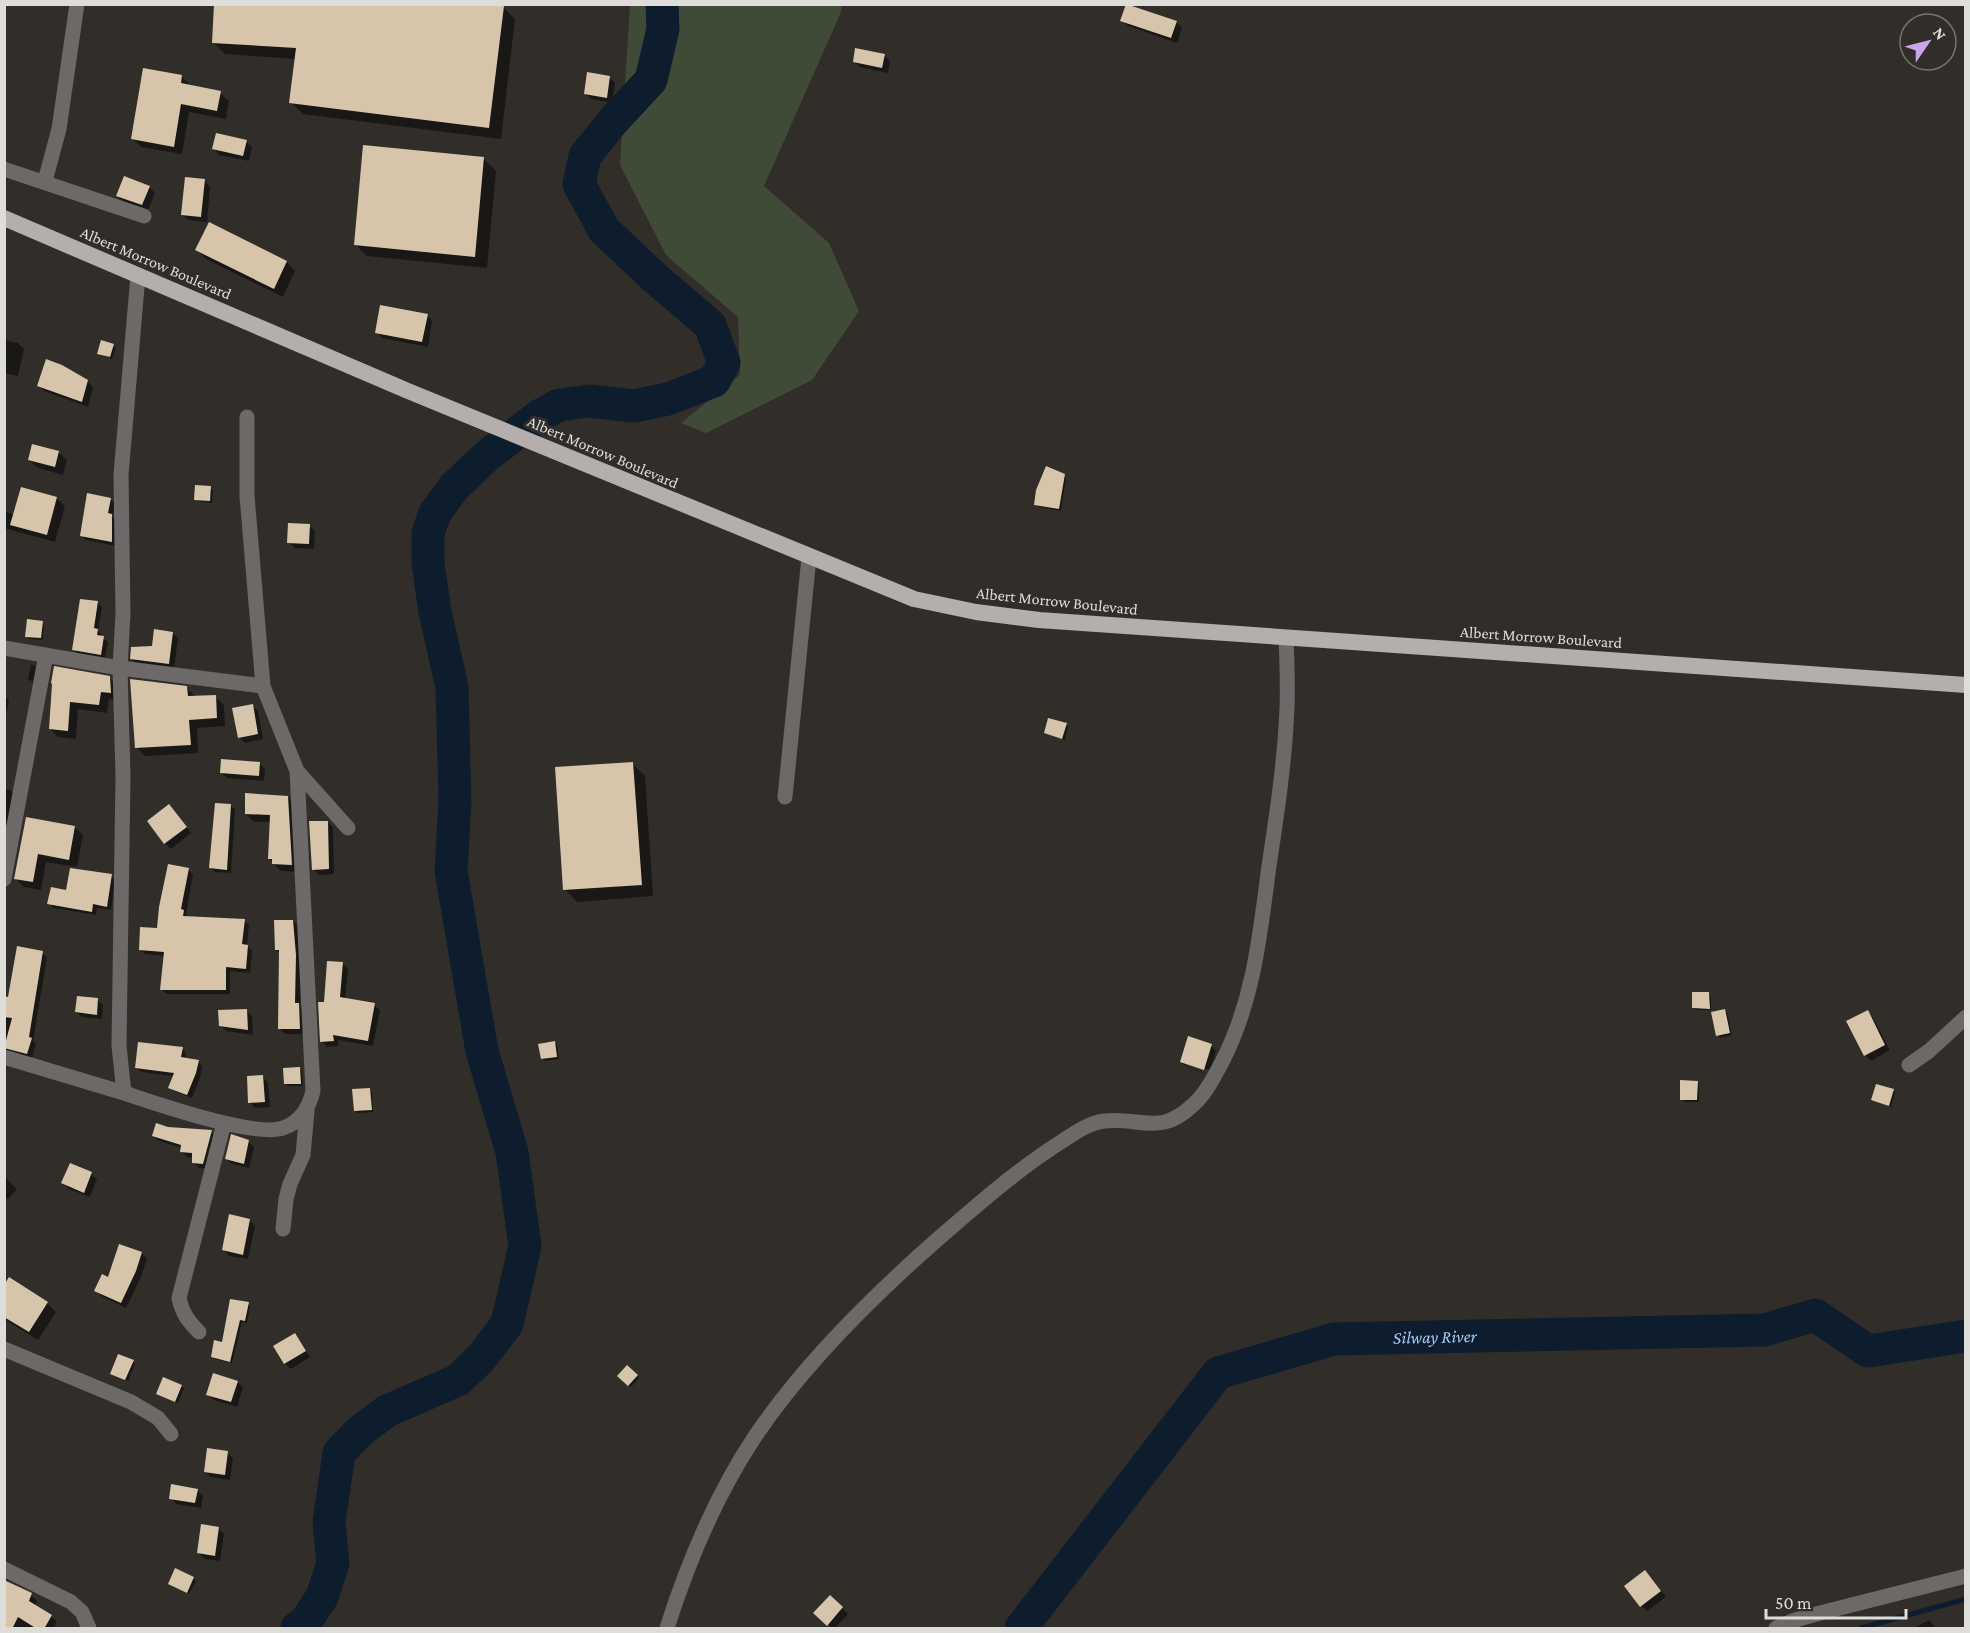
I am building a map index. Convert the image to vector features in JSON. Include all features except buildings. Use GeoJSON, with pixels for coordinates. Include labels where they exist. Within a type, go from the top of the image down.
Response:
{"type":"FeatureCollection","features":[{"type":"Feature","properties":{"kind":"highway","name":"Albert Morrow Boulevard"},"geometry":{"type":"LineString","coordinates":[[5,222],[138,274],[329,358],[809,557],[914,598],[976,612],[1039,620],[1965,685]]}},
{"type":"Feature","properties":{"kind":"street"},"geometry":{"type":"LineString","coordinates":[[45,181],[59,129],[76,4]]}},
{"type":"Feature","properties":{"kind":"street"},"geometry":{"type":"LineString","coordinates":[[4,169],[144,216]]}},
{"type":"Feature","properties":{"kind":"street"},"geometry":{"type":"LineString","coordinates":[[124,1093],[120,1046],[123,776],[120,668],[123,614],[121,475],[138,274]]}},
{"type":"Feature","properties":{"kind":"street"},"geometry":{"type":"LineString","coordinates":[[247,417],[247,496],[263,686],[297,771],[313,1091],[307,1111],[303,1155],[288,1191],[283,1229]]}},
{"type":"Feature","properties":{"kind":"street"},"geometry":{"type":"LineString","coordinates":[[785,797],[809,557]]}},
{"type":"Feature","properties":{"kind":"street"},"geometry":{"type":"LineString","coordinates":[[667,1629],[697,1543],[722,1493],[754,1438],[784,1396],[848,1325],[916,1258],[1004,1181],[1050,1148],[1084,1128],[1103,1121],[1156,1125],[1173,1120],[1194,1104],[1211,1082],[1230,1047],[1247,1003],[1259,943],[1283,763],[1287,707],[1286,638]]}},
{"type":"Feature","properties":{"kind":"street"},"geometry":{"type":"LineString","coordinates":[[4,648],[120,668],[263,686]]}},
{"type":"Feature","properties":{"kind":"street"},"geometry":{"type":"LineString","coordinates":[[4,879],[46,655]]}},
{"type":"Feature","properties":{"kind":"street"},"geometry":{"type":"LineString","coordinates":[[297,771],[348,828]]}},
{"type":"Feature","properties":{"kind":"street"},"geometry":{"type":"LineString","coordinates":[[1909,1065],[1945,1037],[1965,1017]]}},
{"type":"Feature","properties":{"kind":"street"},"geometry":{"type":"LineString","coordinates":[[4,1058],[224,1123],[281,1129],[290,1125],[307,1111]]}},
{"type":"Feature","properties":{"kind":"street"},"geometry":{"type":"LineString","coordinates":[[199,1332],[185,1317],[179,1298],[224,1123]]}},
{"type":"Feature","properties":{"kind":"street"},"geometry":{"type":"LineString","coordinates":[[4,1349],[131,1402],[158,1418],[171,1434]]}},
{"type":"Feature","properties":{"kind":"street"},"geometry":{"type":"LineString","coordinates":[[4,1569],[71,1602],[82,1612],[89,1629]]}},
{"type":"Feature","properties":{"kind":"street"},"geometry":{"type":"LineString","coordinates":[[1776,1629],[1792,1621],[1820,1613],[1965,1576]]}},
{"type":"Feature","properties":{"kind":"green space"},"geometry":{"type":"Polygon","coordinates":[[[630,5],[842,5],[841,12],[764,186],[829,243],[859,311],[812,380],[706,433],[681,423],[740,375],[738,317],[666,255],[620,165],[630,5]]]}},
{"type":"Feature","properties":{"kind":"waterway"},"geometry":{"type":"LineString","coordinates":[[297,1628],[306,1621],[322,1597],[333,1563],[329,1522],[339,1453],[360,1431],[387,1411],[458,1380],[481,1358],[507,1324],[525,1246],[512,1152],[482,1051],[451,871],[455,802],[452,687],[435,612],[428,563],[428,533],[435,513],[454,487],[488,455],[539,416],[559,405],[589,401],[634,406],[668,399],[714,381],[724,363],[710,325],[604,230],[579,184],[585,156],[613,121],[651,80],[663,29],[662,4]]}},
{"type":"Feature","properties":{"kind":"waterway","name":"Silway River"},"geometry":{"type":"LineString","coordinates":[[1021,1628],[1218,1373],[1334,1339],[1765,1330],[1815,1315],[1868,1351],[1966,1336]]}},
{"type":"Feature","properties":{"kind":"waterway"},"geometry":{"type":"LineString","coordinates":[[1861,1628],[1966,1599]]}}]}
